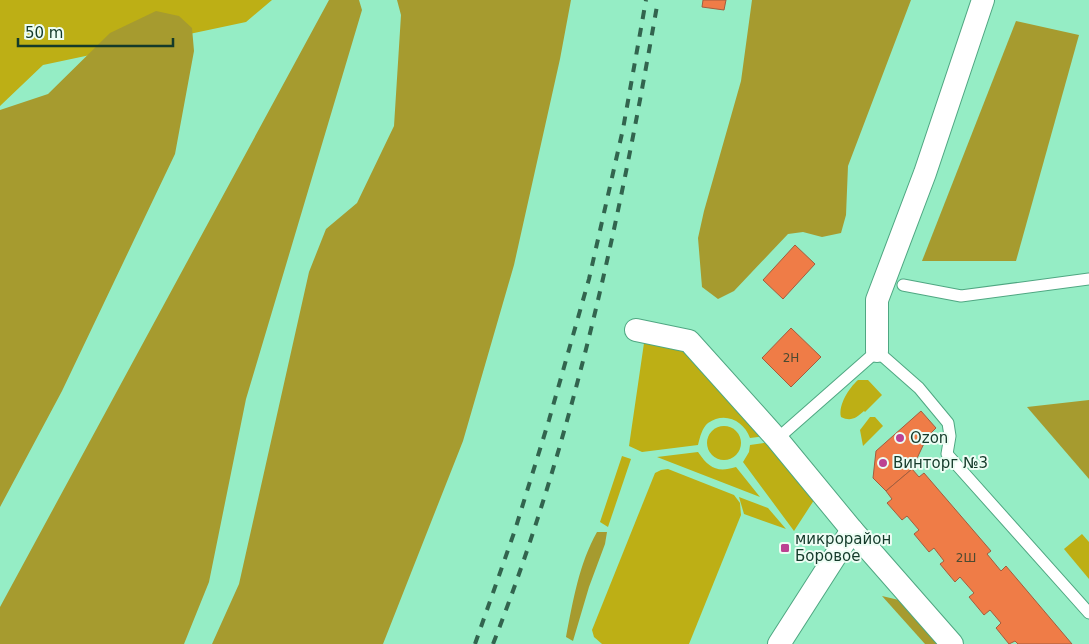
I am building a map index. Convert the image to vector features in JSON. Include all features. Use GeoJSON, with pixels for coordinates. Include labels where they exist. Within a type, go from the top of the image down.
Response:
{"type":"FeatureCollection","features":[{"type":"Feature","properties":{"kind":"street"},"geometry":{"type":"LineString","coordinates":[[877,351],[877,300],[925,173],[983,0]]}},
{"type":"Feature","properties":{"kind":"street"},"geometry":{"type":"LineString","coordinates":[[636,330],[690,341],[777,439],[852,530],[952,644]]}},
{"type":"Feature","properties":{"kind":"street"},"geometry":{"type":"LineString","coordinates":[[779,644],[852,530]]}},
{"type":"Feature","properties":{"kind":"lane"},"geometry":{"type":"LineString","coordinates":[[903,285],[961,296],[1089,280]]}},
{"type":"Feature","properties":{"kind":"lane"},"geometry":{"type":"LineString","coordinates":[[777,439],[877,351],[919,388],[948,423],[950,436],[947,454],[1089,613]]}},
{"type":"Feature","properties":{"kind":"shaded area"},"geometry":{"type":"Polygon","coordinates":[[[0,0],[272,0],[246,22],[43,65],[0,106],[0,0]]]}},
{"type":"Feature","properties":{"kind":"shaded area"},"geometry":{"type":"Polygon","coordinates":[[[329,0],[359,0],[362,10],[246,399],[209,582],[184,644],[0,644],[0,607],[329,0]]]}},
{"type":"Feature","properties":{"kind":"shaded area"},"geometry":{"type":"Polygon","coordinates":[[[397,0],[571,0],[560,59],[514,265],[463,441],[383,644],[212,644],[239,584],[309,272],[326,229],[357,203],[394,126],[401,15],[397,0]]]}},
{"type":"Feature","properties":{"kind":"shaded area"},"geometry":{"type":"Polygon","coordinates":[[[752,0],[911,0],[848,166],[846,215],[841,233],[822,237],[803,232],[788,234],[734,291],[718,299],[702,287],[698,238],[741,81],[752,0]]]}},
{"type":"Feature","properties":{"kind":"shaded area"},"geometry":{"type":"Polygon","coordinates":[[[156,11],[179,16],[192,28],[194,51],[175,154],[62,391],[0,507],[0,110],[48,94],[110,33],[156,11]]]}},
{"type":"Feature","properties":{"kind":"shaded area"},"geometry":{"type":"Polygon","coordinates":[[[1016,21],[1079,35],[1016,261],[922,261],[1016,21]]]}},
{"type":"Feature","properties":{"kind":"shaded area"},"geometry":{"type":"Polygon","coordinates":[[[644,343],[687,352],[766,436],[750,438],[739,423],[727,418],[721,418],[706,425],[698,445],[642,452],[629,446],[644,343]]]}},
{"type":"Feature","properties":{"kind":"shaded area"},"geometry":{"type":"Polygon","coordinates":[[[858,380],[868,380],[882,395],[865,412],[858,416],[848,419],[841,417],[843,402],[851,387],[858,380]]]}},
{"type":"Feature","properties":{"kind":"shaded area"},"geometry":{"type":"Polygon","coordinates":[[[1089,400],[1089,479],[1027,407],[1089,400]]]}},
{"type":"Feature","properties":{"kind":"shaded area"},"geometry":{"type":"Polygon","coordinates":[[[870,417],[875,417],[883,426],[863,446],[860,430],[870,417]]]}},
{"type":"Feature","properties":{"kind":"shaded area"},"geometry":{"type":"Polygon","coordinates":[[[724,426],[731,427],[736,431],[740,436],[740,450],[736,455],[731,459],[724,460],[717,459],[712,455],[708,450],[707,443],[708,436],[712,431],[717,427],[724,426]]]}},
{"type":"Feature","properties":{"kind":"shaded area"},"geometry":{"type":"Polygon","coordinates":[[[770,442],[818,494],[794,531],[743,462],[749,452],[750,445],[770,442]]]}},
{"type":"Feature","properties":{"kind":"shaded area"},"geometry":{"type":"Polygon","coordinates":[[[698,452],[714,468],[729,469],[736,467],[760,497],[657,457],[698,452]]]}},
{"type":"Feature","properties":{"kind":"shaded area"},"geometry":{"type":"Polygon","coordinates":[[[622,456],[631,459],[608,527],[600,522],[622,456]]]}},
{"type":"Feature","properties":{"kind":"shaded area"},"geometry":{"type":"Polygon","coordinates":[[[668,469],[734,495],[740,503],[741,515],[689,644],[602,644],[594,637],[592,630],[655,473],[668,469]]]}},
{"type":"Feature","properties":{"kind":"shaded area"},"geometry":{"type":"Polygon","coordinates":[[[739,497],[768,508],[786,529],[744,514],[739,497]]]}},
{"type":"Feature","properties":{"kind":"shaded area"},"geometry":{"type":"Polygon","coordinates":[[[597,532],[607,532],[605,544],[589,587],[573,641],[566,637],[574,596],[581,570],[597,532]]]}},
{"type":"Feature","properties":{"kind":"shaded area"},"geometry":{"type":"Polygon","coordinates":[[[1082,534],[1089,542],[1089,579],[1064,549],[1082,534]]]}},
{"type":"Feature","properties":{"kind":"shaded area"},"geometry":{"type":"Polygon","coordinates":[[[882,596],[903,601],[943,644],[925,644],[882,596]]]}},
{"type":"Feature","properties":{"kind":"building"},"geometry":{"type":"Polygon","coordinates":[[[703,0],[726,0],[724,10],[702,7],[703,0]]]}},
{"type":"Feature","properties":{"kind":"building"},"geometry":{"type":"Polygon","coordinates":[[[795,245],[815,264],[783,299],[763,280],[795,245]]]}},
{"type":"Feature","properties":{"kind":"building"},"geometry":{"type":"Polygon","coordinates":[[[791,328],[821,357],[791,387],[762,358],[791,328]]]}},
{"type":"Feature","properties":{"kind":"building"},"geometry":{"type":"Polygon","coordinates":[[[921,411],[936,428],[927,437],[912,469],[886,491],[873,478],[876,451],[921,411]]]}},
{"type":"Feature","properties":{"kind":"building"},"geometry":{"type":"Polygon","coordinates":[[[912,469],[919,477],[924,473],[991,551],[987,554],[1001,571],[1006,566],[1072,644],[1018,644],[1015,641],[1009,644],[996,628],[1001,623],[990,610],[984,615],[969,597],[974,593],[960,577],[955,582],[940,564],[944,561],[934,548],[929,552],[914,534],[919,530],[907,516],[902,520],[887,503],[892,499],[886,491],[912,469]]]}},
{"type":"Feature","properties":{"kind":"railway"},"geometry":{"type":"LineString","coordinates":[[475,644],[515,530],[549,420],[589,279],[623,129],[646,0]]}},
{"type":"Feature","properties":{"kind":"railway"},"geometry":{"type":"LineString","coordinates":[[493,644],[522,566],[548,487],[592,327],[628,164],[658,0]]}},
{"type":"Feature","properties":{"kind":"place","name":"Ozon"},"geometry":{"type":"Point","coordinates":[900,438]}},
{"type":"Feature","properties":{"kind":"place","name":"Винторг №3"},"geometry":{"type":"Point","coordinates":[883,463]}},
{"type":"Feature","properties":{"kind":"place","name":"микрорайон Боровое"},"geometry":{"type":"Point","coordinates":[785,548]}}]}
